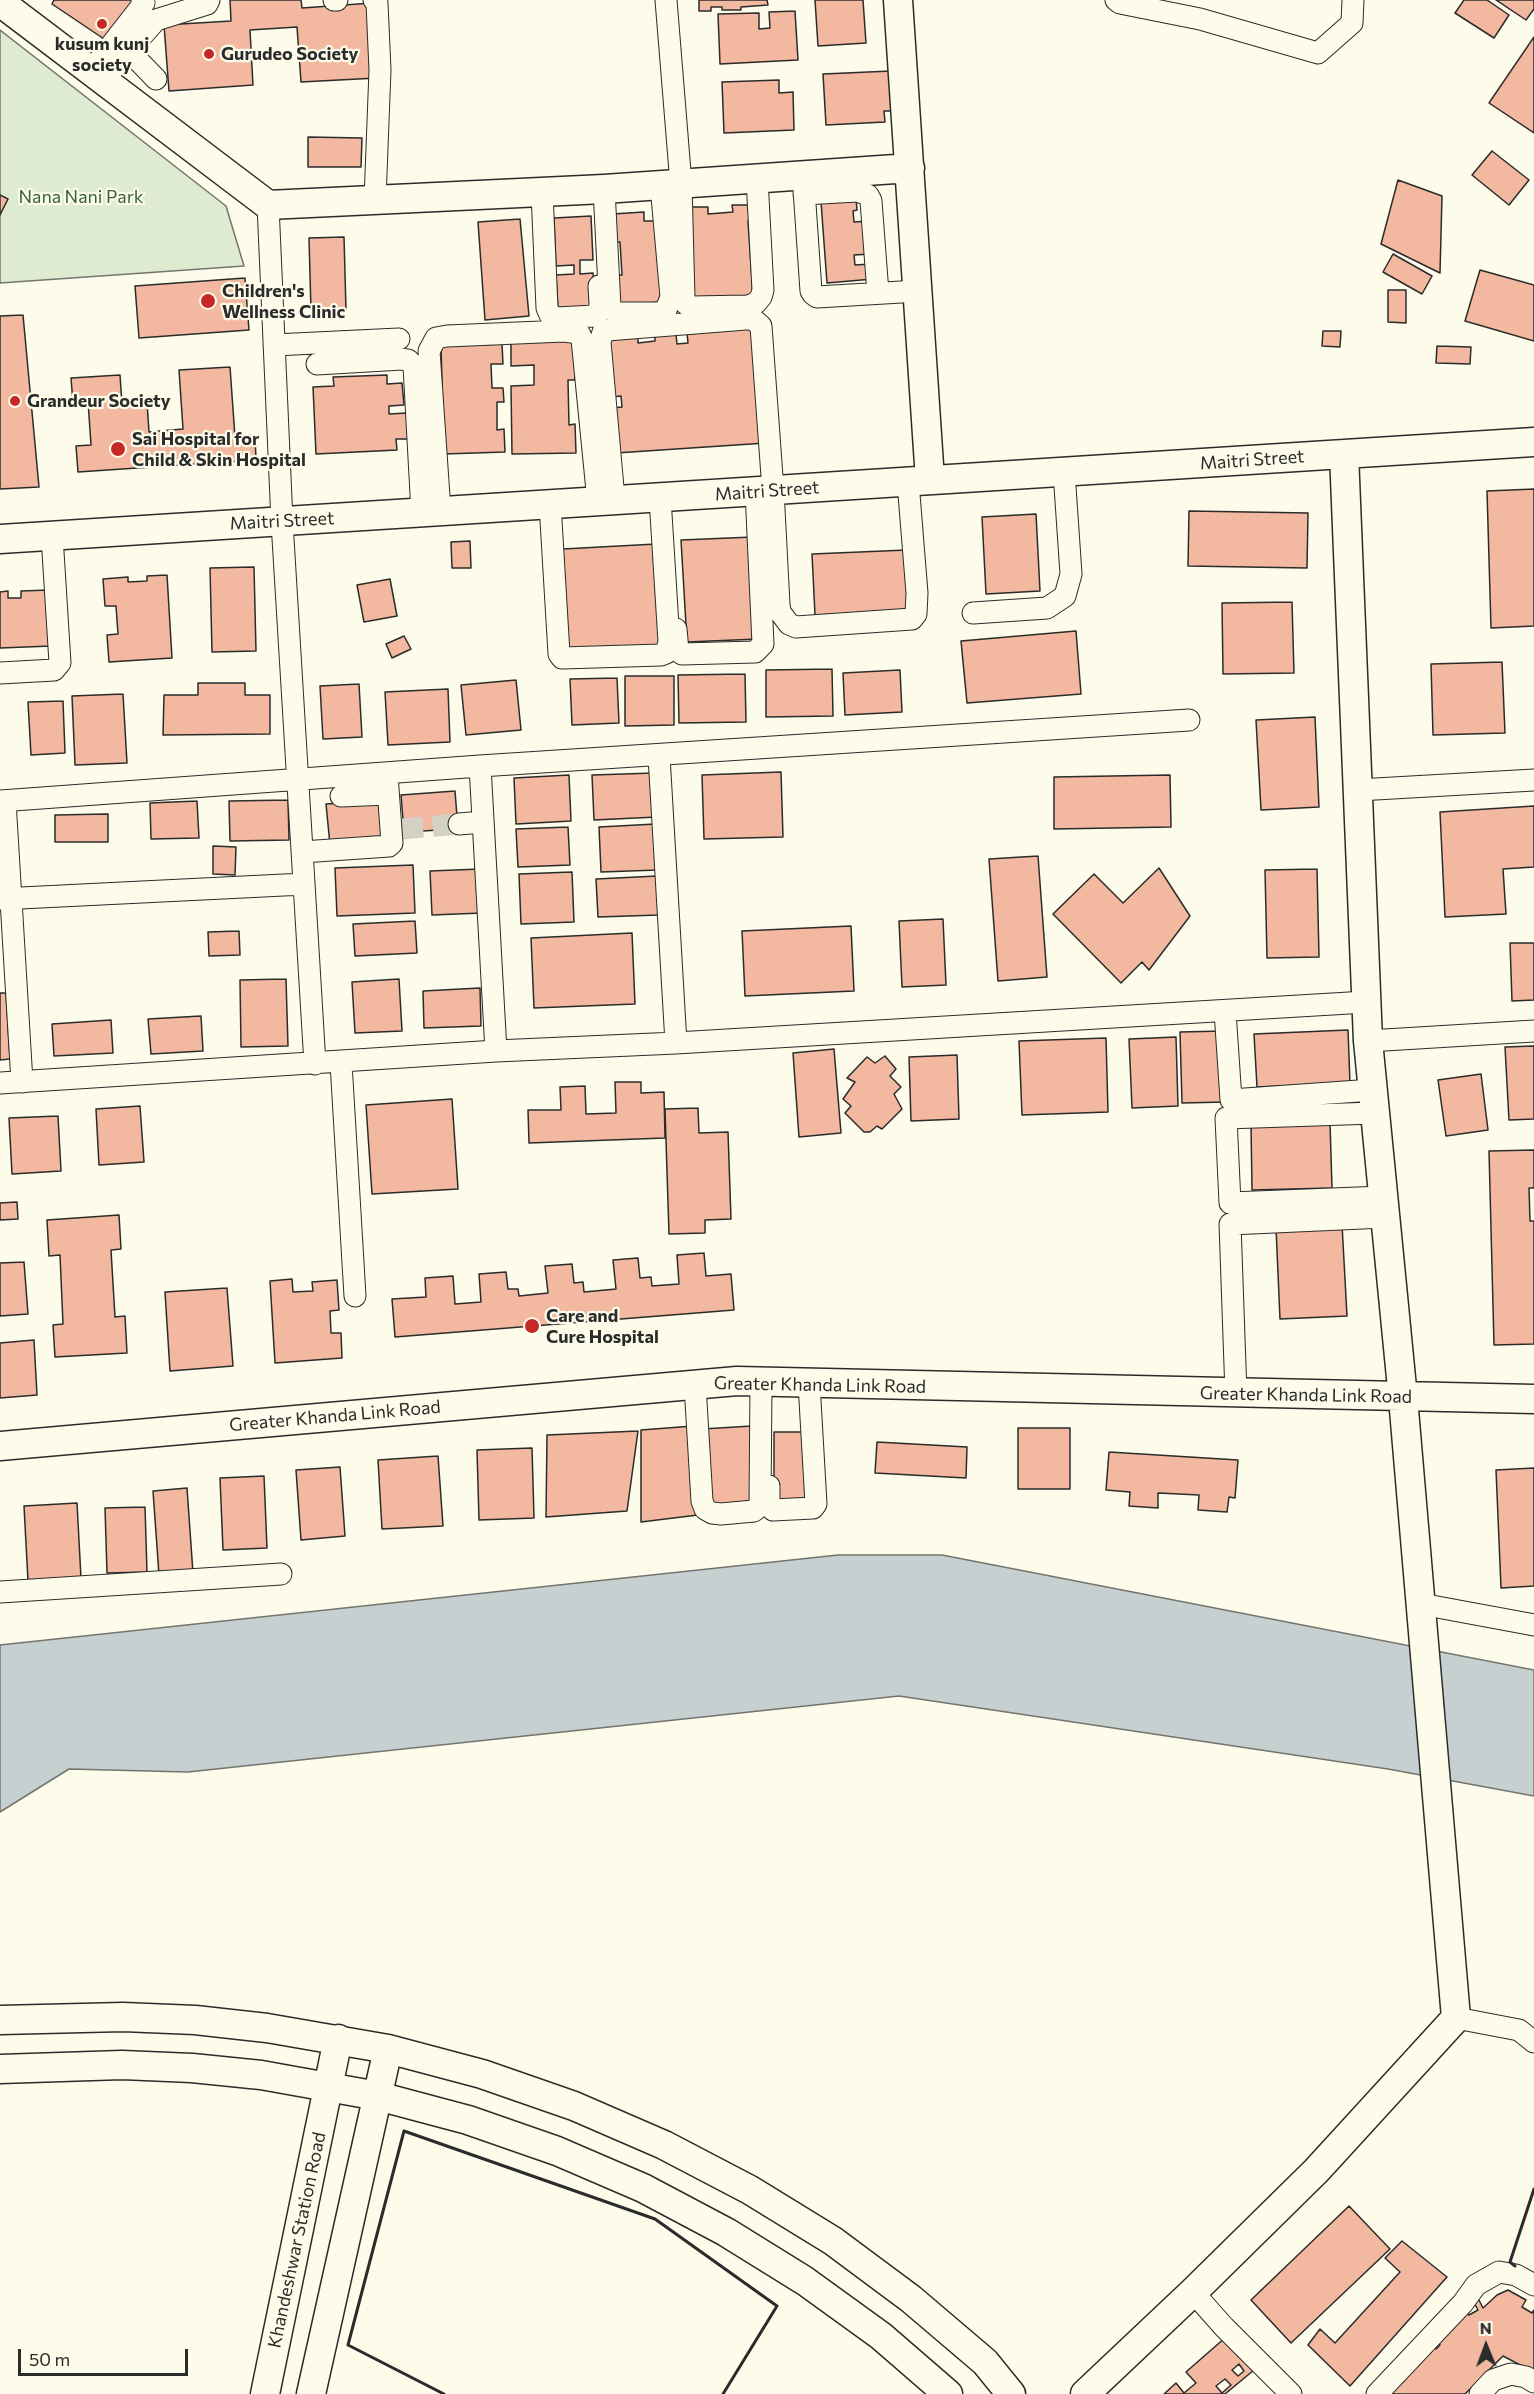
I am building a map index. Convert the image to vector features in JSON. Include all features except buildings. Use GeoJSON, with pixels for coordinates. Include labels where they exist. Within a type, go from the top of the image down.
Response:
{"type":"FeatureCollection","features":[{"type":"Feature","properties":{"kind":"street"},"geometry":{"type":"LineString","coordinates":[[97,75],[144,3],[142,0]]}},
{"type":"Feature","properties":{"kind":"street"},"geometry":{"type":"LineString","coordinates":[[97,75],[129,51],[156,20],[207,4],[209,0]]}},
{"type":"Feature","properties":{"kind":"street"},"geometry":{"type":"LineString","coordinates":[[374,0],[377,3],[372,88],[375,200]]}},
{"type":"Feature","properties":{"kind":"street"},"geometry":{"type":"LineString","coordinates":[[599,190],[610,307],[616,313],[658,313],[666,310],[671,297],[671,185],[666,0]]}},
{"type":"Feature","properties":{"kind":"street"},"geometry":{"type":"LineString","coordinates":[[765,490],[780,612],[789,624],[796,627],[912,619],[916,614],[917,600],[918,291],[898,0]]}},
{"type":"Feature","properties":{"kind":"street"},"geometry":{"type":"LineString","coordinates":[[1116,0],[1120,3],[1200,19],[1318,53],[1352,23],[1353,0]]}},
{"type":"Feature","properties":{"kind":"street"},"geometry":{"type":"LineString","coordinates":[[0,2],[268,205],[599,190],[757,179],[857,191],[868,195],[871,201],[878,293]]}},
{"type":"Feature","properties":{"kind":"street"},"geometry":{"type":"LineString","coordinates":[[129,51],[156,79]]}},
{"type":"Feature","properties":{"kind":"street"},"geometry":{"type":"LineString","coordinates":[[804,185],[910,168]]}},
{"type":"Feature","properties":{"kind":"street"},"geometry":{"type":"LineString","coordinates":[[671,185],[686,304],[698,308],[748,306],[756,303],[761,297],[762,290],[757,179]]}},
{"type":"Feature","properties":{"kind":"street"},"geometry":{"type":"LineString","coordinates":[[804,185],[813,294],[818,297],[918,291]]}},
{"type":"Feature","properties":{"kind":"street"},"geometry":{"type":"LineString","coordinates":[[537,193],[547,308],[550,315],[557,318],[594,316],[599,312],[599,190]]}},
{"type":"Feature","properties":{"kind":"street"},"geometry":{"type":"LineString","coordinates":[[480,326],[531,324],[537,320],[537,193]]}},
{"type":"Feature","properties":{"kind":"street"},"geometry":{"type":"LineString","coordinates":[[268,205],[282,522],[315,1064]]}},
{"type":"Feature","properties":{"kind":"street"},"geometry":{"type":"LineString","coordinates":[[606,500],[600,342],[603,332],[753,320],[761,326],[765,490],[764,636],[763,644],[755,652],[689,655],[678,651],[664,497]]}},
{"type":"Feature","properties":{"kind":"street"},"geometry":{"type":"LineString","coordinates":[[431,512],[429,351],[436,338],[447,336],[564,331],[579,333],[582,339],[606,500]]}},
{"type":"Feature","properties":{"kind":"street"},"geometry":{"type":"LineString","coordinates":[[274,345],[399,339]]}},
{"type":"Feature","properties":{"kind":"street"},"geometry":{"type":"LineString","coordinates":[[317,364],[402,359],[408,360],[414,366],[431,512]]}},
{"type":"Feature","properties":{"kind":"street","name":"Maitri Street"},"geometry":{"type":"LineString","coordinates":[[0,539],[1534,442]]}},
{"type":"Feature","properties":{"kind":"street"},"geometry":{"type":"LineString","coordinates":[[1085,2394],[1316,2171],[1456,2018],[1403,1398],[1368,1041],[1344,454]]}},
{"type":"Feature","properties":{"kind":"street"},"geometry":{"type":"LineString","coordinates":[[973,613],[1047,608],[1065,597],[1071,574],[1064,472]]}},
{"type":"Feature","properties":{"kind":"street"},"geometry":{"type":"LineString","coordinates":[[550,504],[559,654],[562,658],[661,655],[666,653],[669,642],[664,497]]}},
{"type":"Feature","properties":{"kind":"street"},"geometry":{"type":"LineString","coordinates":[[0,673],[54,670],[60,663],[52,536]]}},
{"type":"Feature","properties":{"kind":"street"},"geometry":{"type":"LineString","coordinates":[[341,796],[391,781],[480,766],[1189,720]]}},
{"type":"Feature","properties":{"kind":"street"},"geometry":{"type":"LineString","coordinates":[[660,756],[676,1043]]}},
{"type":"Feature","properties":{"kind":"street"},"geometry":{"type":"LineString","coordinates":[[480,766],[496,1052]]}},
{"type":"Feature","properties":{"kind":"street"},"geometry":{"type":"LineString","coordinates":[[1358,790],[1534,780]]}},
{"type":"Feature","properties":{"kind":"street"},"geometry":{"type":"LineString","coordinates":[[22,1082],[6,931],[2,801],[298,781],[391,781]]}},
{"type":"Feature","properties":{"kind":"street"},"geometry":{"type":"LineString","coordinates":[[391,781],[402,829]]}},
{"type":"Feature","properties":{"kind":"street"},"geometry":{"type":"LineString","coordinates":[[302,852],[389,846],[392,843],[391,781]]}},
{"type":"Feature","properties":{"kind":"street"},"geometry":{"type":"LineString","coordinates":[[459,824],[483,822]]}},
{"type":"Feature","properties":{"kind":"street"},"geometry":{"type":"LineString","coordinates":[[5,899],[304,884]]}},
{"type":"Feature","properties":{"kind":"street"},"geometry":{"type":"LineString","coordinates":[[0,1083],[1366,1002]]}},
{"type":"Feature","properties":{"kind":"street"},"geometry":{"type":"LineString","coordinates":[[1225,1011],[1231,1100],[1374,1101]]}},
{"type":"Feature","properties":{"kind":"street"},"geometry":{"type":"LineString","coordinates":[[1368,1041],[1534,1031]]}},
{"type":"Feature","properties":{"kind":"street"},"geometry":{"type":"LineString","coordinates":[[341,1063],[355,1296]]}},
{"type":"Feature","properties":{"kind":"street"},"geometry":{"type":"LineString","coordinates":[[1374,1101],[1226,1118],[1230,1203],[1384,1207]]}},
{"type":"Feature","properties":{"kind":"street"},"geometry":{"type":"LineString","coordinates":[[1236,1394],[1230,1224],[1384,1207]]}},
{"type":"Feature","properties":{"kind":"street"},"geometry":{"type":"LineString","coordinates":[[765,1382],[769,1506],[773,1510],[813,1508],[816,1504],[809,1383]]}},
{"type":"Feature","properties":{"kind":"street"},"geometry":{"type":"LineString","coordinates":[[695,1385],[702,1501],[705,1509],[721,1514],[754,1511],[760,1506],[765,1382]]}},
{"type":"Feature","properties":{"kind":"street","name":"Greater Khanda Link Road"},"geometry":{"type":"LineString","coordinates":[[0,1446],[695,1385],[765,1382],[1403,1398],[1534,1399]]}},
{"type":"Feature","properties":{"kind":"street"},"geometry":{"type":"LineString","coordinates":[[0,1592],[281,1574]]}},
{"type":"Feature","properties":{"kind":"street"},"geometry":{"type":"LineString","coordinates":[[1422,1618],[1534,1625]]}},
{"type":"Feature","properties":{"kind":"street"},"geometry":{"type":"LineString","coordinates":[[0,2020],[123,2017],[195,2020],[267,2028],[388,2049],[482,2074],[574,2106],[664,2145],[750,2190],[832,2241],[911,2299],[985,2362],[1011,2394]]}},
{"type":"Feature","properties":{"kind":"street"},"geometry":{"type":"LineString","coordinates":[[1456,2018],[1529,2032]]}},
{"type":"Feature","properties":{"kind":"street","name":"Khandeshwar Station Road"},"geometry":{"type":"LineString","coordinates":[[265,2394],[338,2039]]}},
{"type":"Feature","properties":{"kind":"street"},"geometry":{"type":"LineString","coordinates":[[311,2394],[388,2049]]}},
{"type":"Feature","properties":{"kind":"street"},"geometry":{"type":"LineString","coordinates":[[0,2069],[122,2065],[192,2068],[261,2075],[378,2096],[468,2120],[557,2151],[653,2193],[726,2232],[805,2281],[881,2336],[948,2394]]}},
{"type":"Feature","properties":{"kind":"street"},"geometry":{"type":"LineString","coordinates":[[1377,2394],[1476,2285],[1499,2272],[1516,2275],[1534,2285]]}},
{"type":"Feature","properties":{"kind":"street"},"geometry":{"type":"LineString","coordinates":[[1193,2292],[1224,2327],[1291,2394]]}},
{"type":"Feature","properties":{"kind":"street"},"geometry":{"type":"LineString","coordinates":[[1480,2394],[1493,2380],[1511,2374],[1526,2377],[1534,2382]]}},
{"type":"Feature","properties":{"kind":"green space","name":"Nana Nani Park"},"geometry":{"type":"Polygon","coordinates":[[[0,30],[226,206],[244,266],[0,283],[0,30]]]}},
{"type":"Feature","properties":{"kind":"shaded area"},"geometry":{"type":"Polygon","coordinates":[[[838,1555],[942,1555],[1534,1670],[1534,1796],[1388,1769],[899,1696],[188,1772],[69,1769],[0,1812],[0,1645],[838,1555]]]}},
{"type":"Feature","properties":{"kind":"tunnel"},"geometry":{"type":"LineString","coordinates":[[402,829],[459,824]]}},
{"type":"Feature","properties":{"kind":"wall"},"geometry":{"type":"LineString","coordinates":[[444,2394],[348,2345],[404,2131],[655,2219],[777,2306],[723,2394]]}},
{"type":"Feature","properties":{"kind":"wall"},"geometry":{"type":"LineString","coordinates":[[1515,2266],[1510,2262],[1534,2189]]}},
{"type":"Feature","properties":{"kind":"place","name":"kusum kunj society"},"geometry":{"type":"Point","coordinates":[102,24]}},
{"type":"Feature","properties":{"kind":"place","name":"Gurudeo Society"},"geometry":{"type":"Point","coordinates":[209,54]}},
{"type":"Feature","properties":{"kind":"place","name":"Children's Wellness Clinic"},"geometry":{"type":"Point","coordinates":[208,301]}},
{"type":"Feature","properties":{"kind":"place","name":"Grandeur Society"},"geometry":{"type":"Point","coordinates":[15,401]}},
{"type":"Feature","properties":{"kind":"place","name":"Sai Hospital for Child & Skin Hospital"},"geometry":{"type":"Point","coordinates":[118,449]}},
{"type":"Feature","properties":{"kind":"place","name":"Care and Cure Hospital"},"geometry":{"type":"Point","coordinates":[532,1326]}}]}
